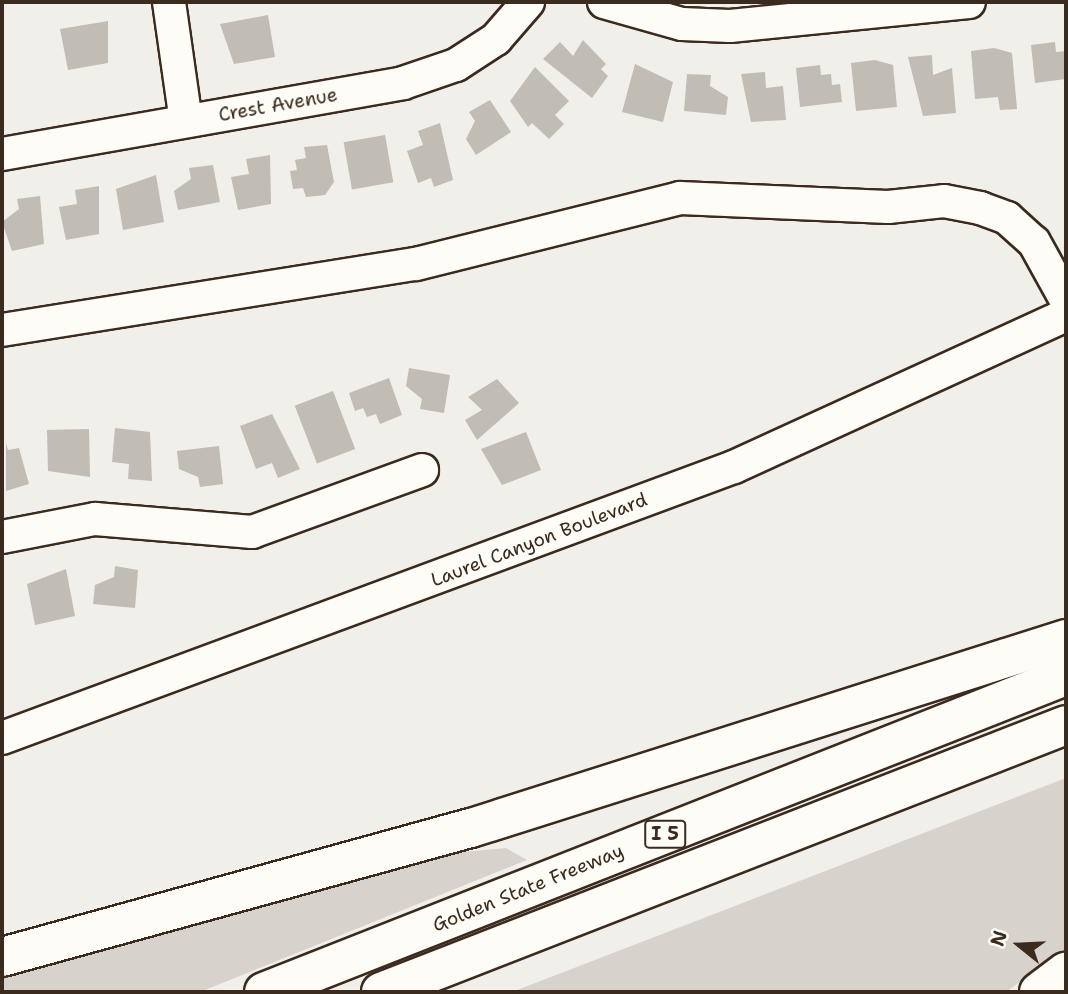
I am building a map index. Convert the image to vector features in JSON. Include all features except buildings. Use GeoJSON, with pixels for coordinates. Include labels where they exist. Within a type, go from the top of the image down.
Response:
{"type":"FeatureCollection","features":[{"type":"Feature","properties":{"kind":"highway"},"geometry":{"type":"LineString","coordinates":[[2,957],[471,828],[1066,639]]}},
{"type":"Feature","properties":{"kind":"highway","name":"Golden State Freeway"},"geometry":{"type":"LineString","coordinates":[[264,992],[1066,676]]}},
{"type":"Feature","properties":{"kind":"highway"},"geometry":{"type":"LineString","coordinates":[[381,992],[1066,725]]}},
{"type":"Feature","properties":{"kind":"highway"},"geometry":{"type":"LineString","coordinates":[[443,992],[1066,747]]}},
{"type":"Feature","properties":{"kind":"highway"},"geometry":{"type":"LineString","coordinates":[[1039,992],[1066,972]]}},
{"type":"Feature","properties":{"kind":"street"},"geometry":{"type":"LineString","coordinates":[[169,2],[187,121]]}},
{"type":"Feature","properties":{"kind":"street","name":"Crest Avenue"},"geometry":{"type":"LineString","coordinates":[[2,154],[403,83],[456,65],[496,39],[528,2]]}},
{"type":"Feature","properties":{"kind":"street"},"geometry":{"type":"LineString","coordinates":[[604,2],[682,24],[730,26],[969,2]]}},
{"type":"Feature","properties":{"kind":"street"},"geometry":{"type":"LineString","coordinates":[[2,330],[416,264],[681,198],[888,207],[944,201],[980,208],[1007,218],[1034,242],[1066,300]]}},
{"type":"Feature","properties":{"kind":"street","name":"Laurel Canyon Boulevard"},"geometry":{"type":"LineString","coordinates":[[2,738],[734,467],[1066,315]]}},
{"type":"Feature","properties":{"kind":"street"},"geometry":{"type":"LineString","coordinates":[[2,537],[95,519],[252,532],[422,470]]}},
{"type":"Feature","properties":{"kind":"shaded area"},"geometry":{"type":"Polygon","coordinates":[[[1066,778],[1066,948],[1006,992],[512,992],[1066,778]]]}},
{"type":"Feature","properties":{"kind":"shaded area"},"geometry":{"type":"Polygon","coordinates":[[[506,848],[527,860],[200,992],[2,992],[2,974],[463,852],[506,848]]]}}]}
